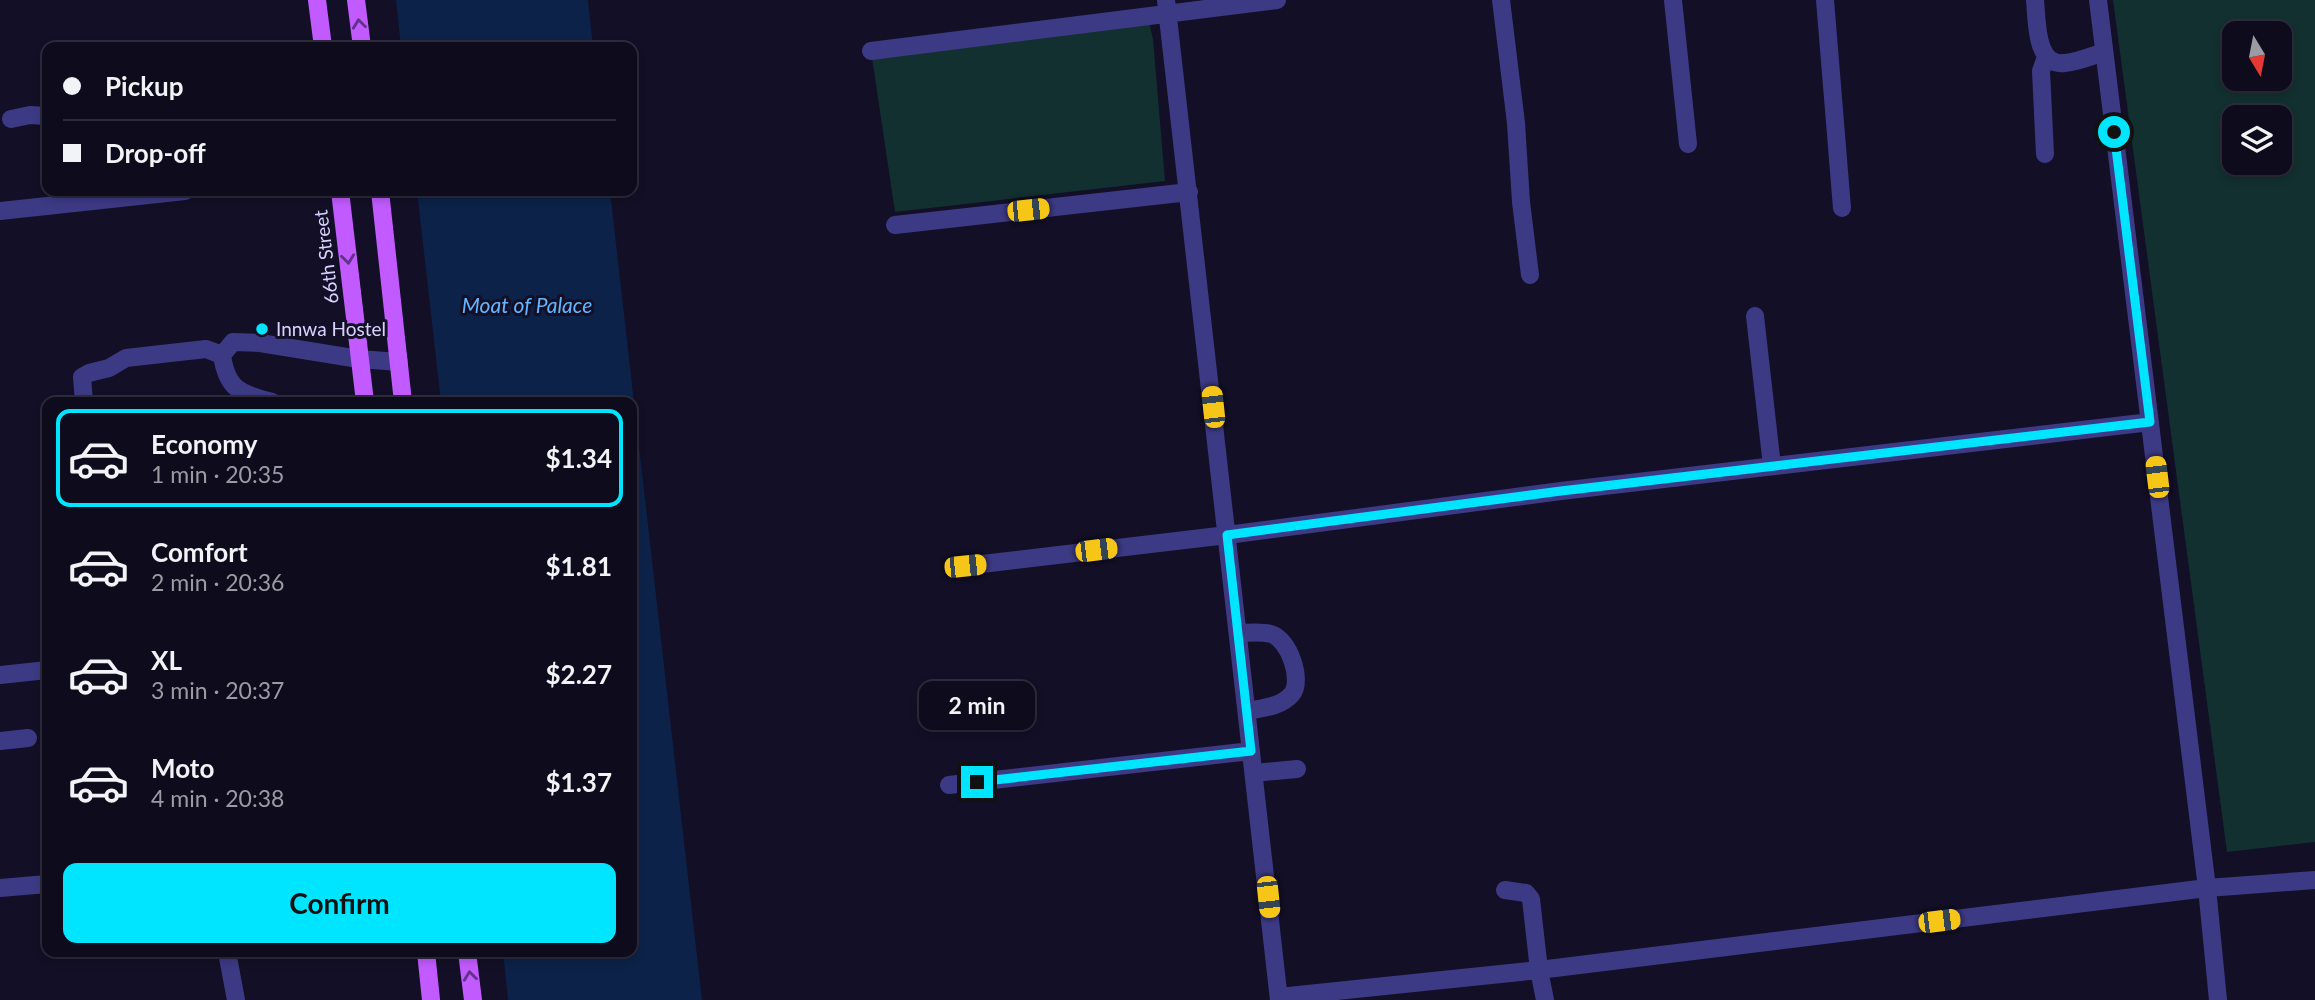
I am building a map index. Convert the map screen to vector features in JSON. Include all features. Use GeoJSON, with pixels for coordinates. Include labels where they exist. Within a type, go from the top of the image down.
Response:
{"type":"FeatureCollection","features":[{"type":"Feature","properties":{"kind":"main road"},"geometry":{"type":"LineString","coordinates":[[317,0],[322,42]]}},
{"type":"Feature","properties":{"kind":"main road"},"geometry":{"type":"LineString","coordinates":[[356,0],[361,42]]}},
{"type":"Feature","properties":{"kind":"main road","name":"66th Street"},"geometry":{"type":"LineString","coordinates":[[341,196],[364,397]]}},
{"type":"Feature","properties":{"kind":"main road"},"geometry":{"type":"LineString","coordinates":[[381,196],[402,397]]}},
{"type":"Feature","properties":{"kind":"main road"},"geometry":{"type":"LineString","coordinates":[[427,957],[431,1000]]}},
{"type":"Feature","properties":{"kind":"main road"},"geometry":{"type":"LineString","coordinates":[[468,957],[473,1000]]}},
{"type":"Feature","properties":{"kind":"street"},"geometry":{"type":"LineString","coordinates":[[871,51],[1168,7],[1277,0]]}},
{"type":"Feature","properties":{"kind":"street"},"geometry":{"type":"LineString","coordinates":[[1501,0],[1515,110],[1521,202],[1530,275]]}},
{"type":"Feature","properties":{"kind":"street"},"geometry":{"type":"LineString","coordinates":[[1673,0],[1688,144]]}},
{"type":"Feature","properties":{"kind":"street"},"geometry":{"type":"LineString","coordinates":[[1825,0],[1842,208]]}},
{"type":"Feature","properties":{"kind":"street"},"geometry":{"type":"LineString","coordinates":[[2035,0],[2040,43],[2046,57],[2053,62],[2064,64],[2104,52]]}},
{"type":"Feature","properties":{"kind":"street"},"geometry":{"type":"LineString","coordinates":[[2098,0],[2207,888],[2218,1000]]}},
{"type":"Feature","properties":{"kind":"street"},"geometry":{"type":"LineString","coordinates":[[1168,7],[1279,999],[2207,888],[2315,880]]}},
{"type":"Feature","properties":{"kind":"street"},"geometry":{"type":"LineString","coordinates":[[2045,154],[2040,71],[2046,57]]}},
{"type":"Feature","properties":{"kind":"street"},"geometry":{"type":"LineString","coordinates":[[11,119],[42,116]]}},
{"type":"Feature","properties":{"kind":"street"},"geometry":{"type":"LineString","coordinates":[[895,225],[1189,192]]}},
{"type":"Feature","properties":{"kind":"street"},"geometry":{"type":"LineString","coordinates":[[0,211],[92,196]]}},
{"type":"Feature","properties":{"kind":"street"},"geometry":{"type":"LineString","coordinates":[[1755,316],[1772,466]]}},
{"type":"Feature","properties":{"kind":"street"},"geometry":{"type":"LineString","coordinates":[[222,355],[233,342],[241,341],[359,359],[399,362]]}},
{"type":"Feature","properties":{"kind":"street"},"geometry":{"type":"LineString","coordinates":[[84,397],[82,377],[126,358],[206,349],[222,355]]}},
{"type":"Feature","properties":{"kind":"street"},"geometry":{"type":"LineString","coordinates":[[222,355],[225,372],[232,387],[254,397]]}},
{"type":"Feature","properties":{"kind":"street"},"geometry":{"type":"LineString","coordinates":[[965,566],[1227,535],[1381,513],[2150,422]]}},
{"type":"Feature","properties":{"kind":"street"},"geometry":{"type":"LineString","coordinates":[[1238,633],[1270,633],[1282,640],[1293,663],[1296,686],[1291,695],[1281,703],[1247,711]]}},
{"type":"Feature","properties":{"kind":"street"},"geometry":{"type":"LineString","coordinates":[[0,675],[42,671]]}},
{"type":"Feature","properties":{"kind":"street"},"geometry":{"type":"LineString","coordinates":[[0,740],[29,738]]}},
{"type":"Feature","properties":{"kind":"street"},"geometry":{"type":"LineString","coordinates":[[949,785],[1251,751]]}},
{"type":"Feature","properties":{"kind":"street"},"geometry":{"type":"LineString","coordinates":[[1254,773],[1297,769]]}},
{"type":"Feature","properties":{"kind":"street"},"geometry":{"type":"LineString","coordinates":[[0,888],[42,884]]}},
{"type":"Feature","properties":{"kind":"street"},"geometry":{"type":"LineString","coordinates":[[1505,890],[1526,893],[1531,900],[1545,1000]]}},
{"type":"Feature","properties":{"kind":"street"},"geometry":{"type":"LineString","coordinates":[[228,957],[236,1000]]}},
{"type":"Feature","properties":{"kind":"green space"},"geometry":{"type":"Polygon","coordinates":[[[2113,0],[2315,0],[2315,842],[2227,852],[2113,0]]]}},
{"type":"Feature","properties":{"kind":"green space"},"geometry":{"type":"Polygon","coordinates":[[[1148,17],[1153,39],[1165,181],[895,212],[871,51],[1148,17]]]}},
{"type":"Feature","properties":{"kind":"water"},"geometry":{"type":"Polygon","coordinates":[[[396,0],[588,0],[592,42],[400,42],[396,0]]]}},
{"type":"Feature","properties":{"kind":"water","name":"Moat of Palace"},"geometry":{"type":"Polygon","coordinates":[[[418,196],[611,196],[633,397],[440,397],[418,196]]]}},
{"type":"Feature","properties":{"kind":"water","name":"Moat of Palace"},"geometry":{"type":"Polygon","coordinates":[[[637,428],[702,1000],[508,1000],[504,957],[637,957],[637,428]]]}},
{"type":"Feature","properties":{"kind":"place","name":"Innwa Hostel"},"geometry":{"type":"Point","coordinates":[262,329]}},
{"type":"Feature","properties":{"kind":"route"},"geometry":{"type":"LineString","coordinates":[[977,782],[1251,751],[1227,535],[1561,491],[2150,422],[2114,132]]}}]}
